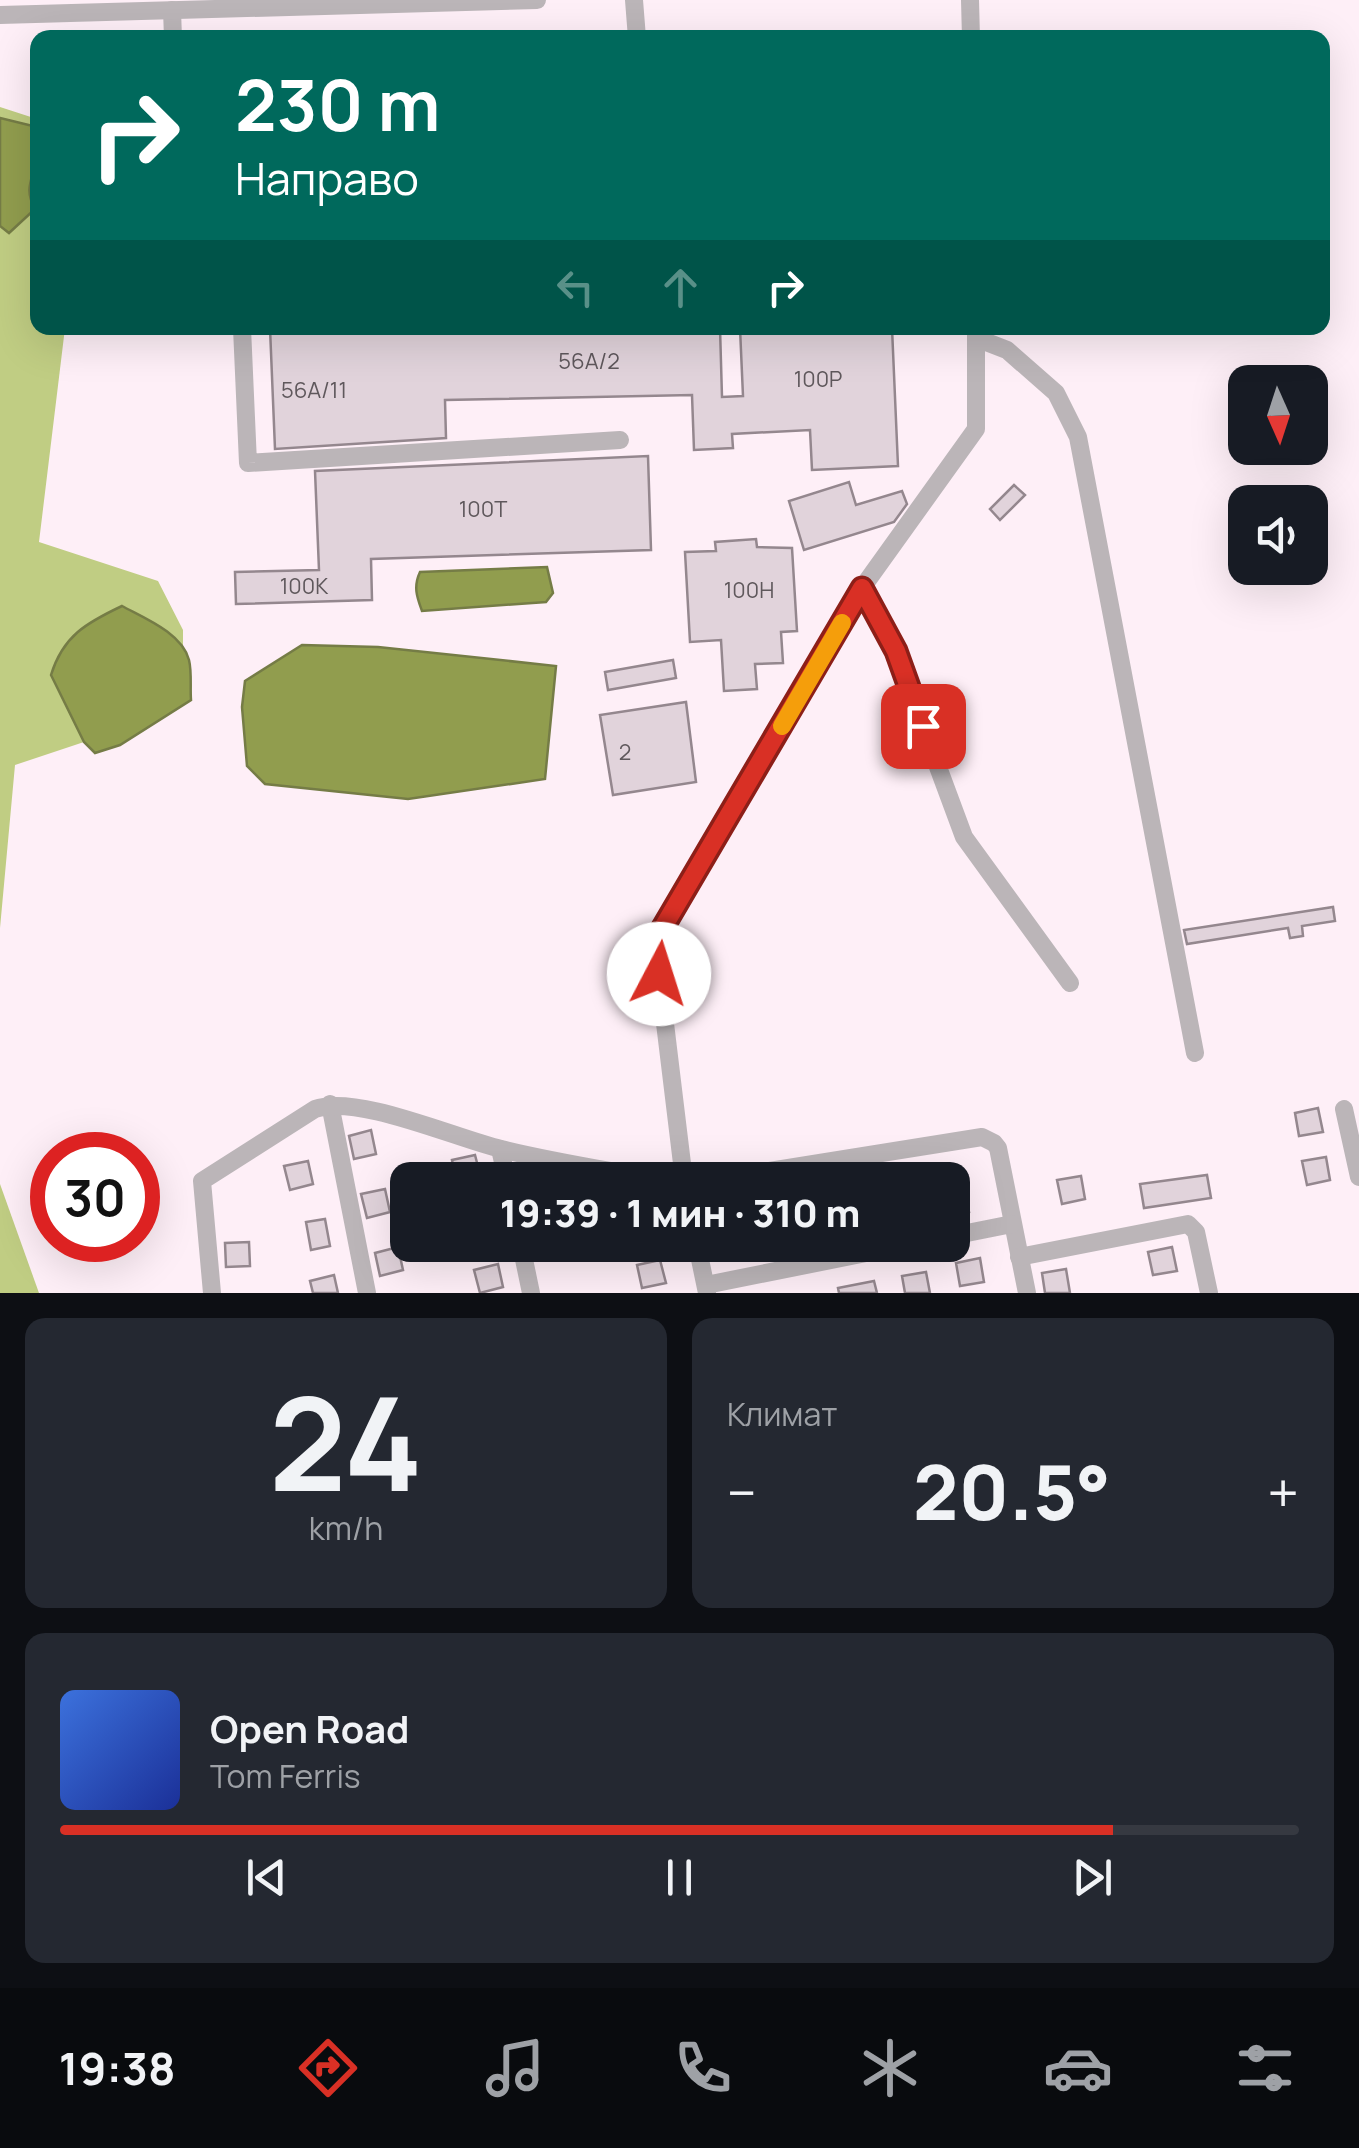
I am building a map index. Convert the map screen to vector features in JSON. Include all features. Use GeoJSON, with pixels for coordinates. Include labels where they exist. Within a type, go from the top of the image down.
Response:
{"type":"FeatureCollection","features":[{"type":"Feature","properties":{"kind":"street"},"geometry":{"type":"LineString","coordinates":[[0,14],[537,0]]}},
{"type":"Feature","properties":{"kind":"street"},"geometry":{"type":"LineString","coordinates":[[634,0],[636,30]]}},
{"type":"Feature","properties":{"kind":"street"},"geometry":{"type":"LineString","coordinates":[[970,0],[971,30]]}},
{"type":"Feature","properties":{"kind":"street"},"geometry":{"type":"LineString","coordinates":[[172,10],[173,30]]}},
{"type":"Feature","properties":{"kind":"street"},"geometry":{"type":"LineString","coordinates":[[242,335],[248,463],[620,440]]}},
{"type":"Feature","properties":{"kind":"street"},"geometry":{"type":"LineString","coordinates":[[682,1162],[655,941],[862,588],[976,430],[976,335]]}},
{"type":"Feature","properties":{"kind":"street"},"geometry":{"type":"LineString","coordinates":[[980,335],[1006,350],[1056,394],[1078,436],[1195,1052]]}},
{"type":"Feature","properties":{"kind":"street"},"geometry":{"type":"LineString","coordinates":[[862,588],[896,651],[964,837],[1070,984]]}},
{"type":"Feature","properties":{"kind":"street"},"geometry":{"type":"LineString","coordinates":[[330,1104],[368,1293]]}},
{"type":"Feature","properties":{"kind":"street"},"geometry":{"type":"LineString","coordinates":[[212,1293],[202,1182],[315,1109],[330,1104],[372,1111],[500,1149],[567,1162]]}},
{"type":"Feature","properties":{"kind":"street"},"geometry":{"type":"LineString","coordinates":[[1344,1109],[1359,1177]]}},
{"type":"Feature","properties":{"kind":"street"},"geometry":{"type":"LineString","coordinates":[[826,1162],[982,1137],[994,1142],[1027,1293]]}},
{"type":"Feature","properties":{"kind":"street"},"geometry":{"type":"LineString","coordinates":[[500,1149],[503,1162]]}},
{"type":"Feature","properties":{"kind":"street"},"geometry":{"type":"LineString","coordinates":[[970,1232],[1012,1224]]}},
{"type":"Feature","properties":{"kind":"street"},"geometry":{"type":"LineString","coordinates":[[1019,1257],[1188,1224],[1198,1240],[1209,1293]]}},
{"type":"Feature","properties":{"kind":"street"},"geometry":{"type":"LineString","coordinates":[[525,1262],[531,1293]]}},
{"type":"Feature","properties":{"kind":"street"},"geometry":{"type":"LineString","coordinates":[[700,1262],[706,1289],[829,1262]]}},
{"type":"Feature","properties":{"kind":"shaded area"},"geometry":{"type":"Polygon","coordinates":[[[0,107],[30,117],[30,335],[64,335],[39,542],[158,581],[183,630],[183,648],[161,627],[72,714],[84,742],[15,765],[0,928],[0,107]]]}},
{"type":"Feature","properties":{"kind":"shaded area"},"geometry":{"type":"Polygon","coordinates":[[[0,118],[30,125],[30,214],[9,233],[0,226],[0,118]]]}},
{"type":"Feature","properties":{"kind":"shaded area"},"geometry":{"type":"Polygon","coordinates":[[[547,567],[553,593],[546,602],[422,611],[417,596],[420,572],[547,567]]]}},
{"type":"Feature","properties":{"kind":"shaded area"},"geometry":{"type":"Polygon","coordinates":[[[122,606],[161,627],[185,650],[190,665],[191,700],[120,745],[95,753],[84,742],[51,675],[62,650],[78,632],[122,606]]]}},
{"type":"Feature","properties":{"kind":"shaded area"},"geometry":{"type":"Polygon","coordinates":[[[302,645],[378,647],[556,666],[545,779],[408,799],[265,784],[247,766],[242,707],[245,681],[302,645]]]}},
{"type":"Feature","properties":{"kind":"shaded area"},"geometry":{"type":"Polygon","coordinates":[[[0,1184],[39,1293],[0,1293],[0,1184]]]}},
{"type":"Feature","properties":{"kind":"building"},"geometry":{"type":"Polygon","coordinates":[[[270,335],[720,335],[722,397],[743,396],[740,335],[892,335],[898,466],[812,470],[810,430],[732,434],[733,448],[694,450],[692,395],[445,400],[446,438],[275,449],[270,335]]]}},
{"type":"Feature","properties":{"kind":"building"},"geometry":{"type":"Polygon","coordinates":[[[648,456],[651,550],[371,559],[372,600],[236,604],[235,572],[319,570],[315,471],[648,456]]]}},
{"type":"Feature","properties":{"kind":"building"},"geometry":{"type":"Polygon","coordinates":[[[849,482],[856,505],[902,491],[907,504],[894,522],[804,550],[789,501],[849,482]]]}},
{"type":"Feature","properties":{"kind":"building"},"geometry":{"type":"Polygon","coordinates":[[[1014,485],[1025,495],[1000,520],[990,509],[1014,485]]]}},
{"type":"Feature","properties":{"kind":"building"},"geometry":{"type":"Polygon","coordinates":[[[756,539],[757,547],[792,548],[797,631],[781,632],[783,663],[755,664],[757,689],[724,691],[721,640],[690,642],[685,552],[716,551],[715,542],[756,539]]]}},
{"type":"Feature","properties":{"kind":"building"},"geometry":{"type":"Polygon","coordinates":[[[673,660],[676,678],[608,690],[605,672],[673,660]]]}},
{"type":"Feature","properties":{"kind":"building"},"geometry":{"type":"Polygon","coordinates":[[[686,702],[696,782],[613,795],[600,715],[686,702]]]}},
{"type":"Feature","properties":{"kind":"building"},"geometry":{"type":"Polygon","coordinates":[[[1333,907],[1335,921],[1302,926],[1303,936],[1290,938],[1288,928],[1187,944],[1184,930],[1333,907]]]}},
{"type":"Feature","properties":{"kind":"building"},"geometry":{"type":"Polygon","coordinates":[[[1318,1108],[1323,1132],[1299,1136],[1295,1113],[1318,1108]]]}},
{"type":"Feature","properties":{"kind":"building"},"geometry":{"type":"Polygon","coordinates":[[[371,1130],[376,1154],[354,1159],[349,1136],[371,1130]]]}},
{"type":"Feature","properties":{"kind":"building"},"geometry":{"type":"Polygon","coordinates":[[[475,1155],[477,1162],[452,1162],[475,1155]]]}},
{"type":"Feature","properties":{"kind":"building"},"geometry":{"type":"Polygon","coordinates":[[[1326,1157],[1330,1180],[1307,1185],[1302,1161],[1326,1157]]]}},
{"type":"Feature","properties":{"kind":"building"},"geometry":{"type":"Polygon","coordinates":[[[308,1161],[313,1184],[290,1190],[284,1166],[308,1161]]]}},
{"type":"Feature","properties":{"kind":"building"},"geometry":{"type":"Polygon","coordinates":[[[1207,1175],[1211,1198],[1144,1208],[1140,1184],[1207,1175]]]}},
{"type":"Feature","properties":{"kind":"building"},"geometry":{"type":"Polygon","coordinates":[[[1081,1176],[1085,1199],[1062,1204],[1057,1180],[1081,1176]]]}},
{"type":"Feature","properties":{"kind":"building"},"geometry":{"type":"Polygon","coordinates":[[[385,1189],[390,1212],[367,1218],[361,1194],[385,1189]]]}},
{"type":"Feature","properties":{"kind":"building"},"geometry":{"type":"Polygon","coordinates":[[[325,1219],[330,1246],[311,1250],[306,1222],[325,1219]]]}},
{"type":"Feature","properties":{"kind":"building"},"geometry":{"type":"Polygon","coordinates":[[[249,1242],[250,1266],[226,1267],[225,1243],[249,1242]]]}},
{"type":"Feature","properties":{"kind":"building"},"geometry":{"type":"Polygon","coordinates":[[[1172,1247],[1177,1271],[1153,1275],[1148,1252],[1172,1247]]]}},
{"type":"Feature","properties":{"kind":"building"},"geometry":{"type":"Polygon","coordinates":[[[390,1249],[390,1262],[401,1262],[403,1270],[380,1276],[375,1253],[390,1249]]]}},
{"type":"Feature","properties":{"kind":"building"},"geometry":{"type":"Polygon","coordinates":[[[980,1258],[984,1282],[960,1286],[956,1263],[980,1258]]]}},
{"type":"Feature","properties":{"kind":"building"},"geometry":{"type":"Polygon","coordinates":[[[661,1262],[666,1283],[642,1288],[637,1265],[661,1262]]]}},
{"type":"Feature","properties":{"kind":"building"},"geometry":{"type":"Polygon","coordinates":[[[498,1264],[503,1287],[480,1293],[474,1270],[498,1264]]]}},
{"type":"Feature","properties":{"kind":"building"},"geometry":{"type":"Polygon","coordinates":[[[1066,1269],[1070,1293],[1045,1293],[1042,1273],[1066,1269]]]}},
{"type":"Feature","properties":{"kind":"building"},"geometry":{"type":"Polygon","coordinates":[[[926,1272],[930,1293],[905,1293],[902,1276],[926,1272]]]}},
{"type":"Feature","properties":{"kind":"building"},"geometry":{"type":"Polygon","coordinates":[[[334,1275],[338,1293],[313,1293],[310,1281],[334,1275]]]}},
{"type":"Feature","properties":{"kind":"building"},"geometry":{"type":"Polygon","coordinates":[[[874,1281],[877,1293],[839,1293],[838,1288],[874,1281]]]}},
{"type":"Feature","properties":{"kind":"slow traffic"},"geometry":{"type":"LineString","coordinates":[[782,726],[842,623]]}},
{"type":"Feature","properties":{"kind":"route"},"geometry":{"type":"LineString","coordinates":[[659,974],[655,941],[862,588],[896,651],[923,726]]}}]}
